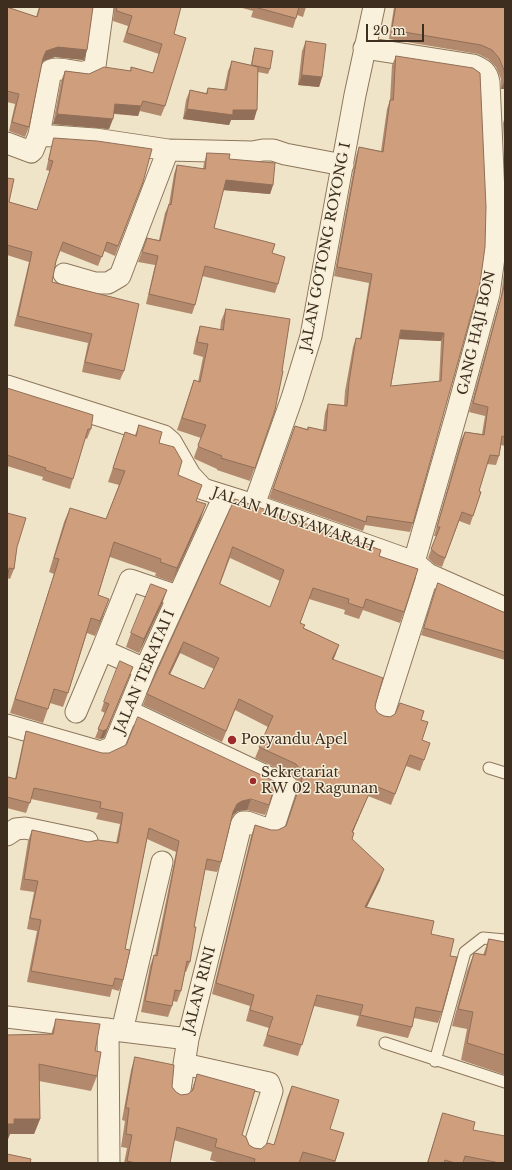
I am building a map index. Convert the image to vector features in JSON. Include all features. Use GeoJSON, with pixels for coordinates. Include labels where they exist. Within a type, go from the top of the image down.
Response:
{"type":"FeatureCollection","features":[{"type":"Feature","properties":{"kind":"street"},"geometry":{"type":"LineString","coordinates":[[7,143],[31,152],[35,148],[39,135],[51,70],[57,69],[83,72],[92,70],[95,66],[103,7]]}},
{"type":"Feature","properties":{"kind":"street","name":"JALAN GOTONG ROYONG I"},"geometry":{"type":"LineString","coordinates":[[254,505],[292,398],[311,336],[364,48],[374,7]]}},
{"type":"Feature","properties":{"kind":"street","name":"GANG HAJI BON"},"geometry":{"type":"LineString","coordinates":[[364,48],[473,66],[482,68],[487,74],[491,107],[495,216],[494,257],[489,294],[455,420],[421,568],[383,716]]}},
{"type":"Feature","properties":{"kind":"street"},"geometry":{"type":"LineString","coordinates":[[39,135],[95,139],[168,150],[252,152],[268,150],[343,165]]}},
{"type":"Feature","properties":{"kind":"street"},"geometry":{"type":"LineString","coordinates":[[64,274],[95,282],[108,283],[120,276],[168,150]]}},
{"type":"Feature","properties":{"kind":"street","name":"JALAN MUSYAWARAH"},"geometry":{"type":"LineString","coordinates":[[7,386],[164,436],[171,442],[196,483],[203,489],[254,505],[421,568],[505,608]]}},
{"type":"Feature","properties":{"kind":"street","name":"JALAN TERATAI I"},"geometry":{"type":"LineString","coordinates":[[7,725],[101,752],[105,752],[113,747],[145,669],[224,496]]}},
{"type":"Feature","properties":{"kind":"street"},"geometry":{"type":"LineString","coordinates":[[76,712],[130,580],[178,597]]}},
{"type":"Feature","properties":{"kind":"street"},"geometry":{"type":"LineString","coordinates":[[102,650],[145,669]]}},
{"type":"Feature","properties":{"kind":"street","name":"JALAN RINI"},"geometry":{"type":"LineString","coordinates":[[7,1017],[188,1039],[219,920],[232,858],[243,822],[273,830],[287,788],[286,784],[128,711]]}},
{"type":"Feature","properties":{"kind":"street"},"geometry":{"type":"LineString","coordinates":[[7,835],[16,830],[25,828],[87,842]]}},
{"type":"Feature","properties":{"kind":"street"},"geometry":{"type":"LineString","coordinates":[[109,1163],[115,1030],[162,862]]}},
{"type":"Feature","properties":{"kind":"street"},"geometry":{"type":"LineString","coordinates":[[180,1096],[188,1039]]}},
{"type":"Feature","properties":{"kind":"street"},"geometry":{"type":"LineString","coordinates":[[184,1064],[269,1083],[272,1091],[253,1150]]}},
{"type":"Feature","properties":{"kind":"lane"},"geometry":{"type":"LineString","coordinates":[[489,768],[505,773]]}},
{"type":"Feature","properties":{"kind":"lane"},"geometry":{"type":"LineString","coordinates":[[435,1061],[465,952],[483,938],[505,940]]}},
{"type":"Feature","properties":{"kind":"lane"},"geometry":{"type":"LineString","coordinates":[[385,1043],[435,1061],[505,1082]]}},
{"type":"Feature","properties":{"kind":"building"},"geometry":{"type":"Polygon","coordinates":[[[7,7],[37,17],[40,7],[93,7],[87,50],[58,47],[46,51],[43,58],[29,127],[12,122],[19,94],[7,91],[7,7]]]}},
{"type":"Feature","properties":{"kind":"building"},"geometry":{"type":"Polygon","coordinates":[[[117,7],[181,7],[174,34],[186,38],[165,106],[143,101],[141,106],[115,104],[113,119],[57,114],[65,71],[89,74],[104,67],[131,71],[131,67],[153,73],[162,44],[127,33],[132,16],[117,11],[117,7]]]}},
{"type":"Feature","properties":{"kind":"building"},"geometry":{"type":"Polygon","coordinates":[[[255,7],[299,7],[296,18],[255,7]]]}},
{"type":"Feature","properties":{"kind":"building"},"geometry":{"type":"Polygon","coordinates":[[[396,7],[505,7],[505,80],[504,70],[499,58],[492,50],[481,45],[392,30],[396,7]]]}},
{"type":"Feature","properties":{"kind":"building"},"geometry":{"type":"Polygon","coordinates":[[[306,41],[326,44],[322,77],[302,75],[306,41]]]}},
{"type":"Feature","properties":{"kind":"building"},"geometry":{"type":"Polygon","coordinates":[[[255,48],[273,51],[270,69],[252,65],[255,48]]]}},
{"type":"Feature","properties":{"kind":"building"},"geometry":{"type":"Polygon","coordinates":[[[396,56],[473,68],[480,73],[486,207],[485,247],[480,283],[413,523],[367,516],[366,522],[273,489],[295,426],[308,430],[308,427],[326,431],[328,404],[347,406],[356,338],[361,339],[372,274],[337,267],[359,147],[383,152],[390,100],[393,100],[396,56]],[[401,330],[391,386],[441,381],[444,333],[401,330]]]}},
{"type":"Feature","properties":{"kind":"building"},"geometry":{"type":"Polygon","coordinates":[[[232,61],[258,67],[257,110],[233,110],[233,115],[187,109],[190,90],[207,94],[208,88],[226,90],[232,61]]]}},
{"type":"Feature","properties":{"kind":"building"},"geometry":{"type":"Polygon","coordinates":[[[54,138],[97,141],[152,149],[143,182],[118,246],[107,242],[102,257],[63,242],[56,261],[52,282],[139,304],[124,371],[85,362],[92,334],[18,316],[32,252],[7,245],[7,178],[14,179],[9,202],[37,210],[53,161],[49,160],[54,138]]]}},
{"type":"Feature","properties":{"kind":"building"},"geometry":{"type":"Polygon","coordinates":[[[207,153],[230,154],[229,159],[275,163],[273,185],[226,180],[214,228],[275,244],[272,253],[285,257],[278,284],[205,266],[195,305],[149,294],[158,256],[142,252],[147,238],[160,241],[169,204],[171,205],[177,165],[205,169],[207,153]]]}},
{"type":"Feature","properties":{"kind":"building"},"geometry":{"type":"Polygon","coordinates":[[[505,280],[505,437],[502,436],[499,456],[490,455],[479,491],[481,492],[473,516],[462,512],[445,558],[438,555],[431,549],[440,527],[437,527],[465,432],[484,435],[488,407],[473,403],[505,280]]]}},
{"type":"Feature","properties":{"kind":"building"},"geometry":{"type":"Polygon","coordinates":[[[226,309],[290,319],[283,371],[275,410],[255,468],[221,458],[222,456],[199,447],[198,445],[206,425],[182,418],[194,380],[200,382],[208,344],[197,342],[200,326],[223,330],[226,309]]]}},
{"type":"Feature","properties":{"kind":"building"},"geometry":{"type":"Polygon","coordinates":[[[7,388],[93,415],[91,429],[88,429],[73,479],[7,455],[7,388]]]}},
{"type":"Feature","properties":{"kind":"building"},"geometry":{"type":"Polygon","coordinates":[[[139,425],[162,432],[159,443],[174,447],[182,461],[178,475],[202,485],[196,501],[206,504],[177,568],[160,562],[161,559],[114,542],[98,595],[109,599],[100,621],[91,618],[68,693],[54,689],[48,709],[15,699],[59,559],[54,558],[70,508],[106,519],[125,471],[113,468],[125,432],[136,436],[139,425]]]}},
{"type":"Feature","properties":{"kind":"building"},"geometry":{"type":"Polygon","coordinates":[[[235,499],[381,550],[379,556],[418,569],[404,612],[366,599],[363,608],[348,603],[349,599],[313,588],[300,623],[305,625],[303,628],[339,645],[332,659],[383,678],[375,708],[378,713],[390,717],[395,714],[400,703],[424,711],[421,720],[428,722],[422,740],[430,743],[424,760],[410,755],[395,794],[373,785],[352,832],[354,833],[352,839],[384,869],[365,907],[434,921],[431,934],[454,939],[450,956],[457,957],[442,1012],[416,1007],[412,1027],[360,1015],[363,1005],[317,995],[302,1045],[267,1035],[273,1017],[250,1010],[254,995],[216,983],[255,825],[271,830],[278,830],[286,826],[303,773],[296,764],[259,747],[273,716],[239,699],[226,731],[147,694],[235,499]],[[233,547],[220,584],[270,607],[284,570],[233,547]],[[184,642],[169,674],[204,689],[219,658],[184,642]]]}},
{"type":"Feature","properties":{"kind":"building"},"geometry":{"type":"Polygon","coordinates":[[[7,513],[26,518],[17,547],[14,569],[9,568],[7,580],[7,513]]]}},
{"type":"Feature","properties":{"kind":"building"},"geometry":{"type":"Polygon","coordinates":[[[438,583],[505,612],[505,652],[424,628],[438,583]]]}},
{"type":"Feature","properties":{"kind":"building"},"geometry":{"type":"Polygon","coordinates":[[[151,584],[167,590],[144,639],[131,633],[151,584]]]}},
{"type":"Feature","properties":{"kind":"building"},"geometry":{"type":"Polygon","coordinates":[[[120,661],[133,667],[107,729],[103,731],[98,729],[109,704],[104,702],[120,661]]]}},
{"type":"Feature","properties":{"kind":"building"},"geometry":{"type":"Polygon","coordinates":[[[138,717],[276,782],[269,805],[251,799],[237,804],[233,812],[221,862],[207,859],[194,927],[196,927],[190,962],[187,961],[181,991],[175,990],[172,1006],[145,1001],[154,955],[157,956],[179,841],[149,828],[125,949],[130,950],[123,980],[115,978],[113,986],[31,971],[41,920],[30,918],[38,881],[24,879],[32,830],[88,842],[98,840],[118,843],[123,813],[100,808],[101,802],[34,788],[30,803],[7,797],[7,780],[8,777],[16,779],[26,731],[102,753],[109,753],[126,745],[138,717]]]}},
{"type":"Feature","properties":{"kind":"building"},"geometry":{"type":"Polygon","coordinates":[[[489,939],[505,942],[505,1055],[467,1043],[473,1012],[458,1009],[474,953],[485,955],[489,939]]]}},
{"type":"Feature","properties":{"kind":"building"},"geometry":{"type":"Polygon","coordinates":[[[56,1019],[100,1024],[95,1051],[101,1052],[97,1076],[39,1064],[40,1119],[14,1119],[14,1124],[7,1124],[7,1035],[53,1034],[56,1019]]]}},
{"type":"Feature","properties":{"kind":"building"},"geometry":{"type":"Polygon","coordinates":[[[135,1057],[174,1065],[172,1087],[181,1095],[188,1094],[193,1090],[197,1074],[255,1090],[242,1135],[246,1137],[249,1145],[254,1148],[261,1149],[268,1143],[274,1145],[292,1086],[339,1100],[330,1129],[344,1133],[335,1161],[303,1152],[299,1163],[254,1163],[255,1159],[215,1147],[217,1139],[177,1127],[170,1163],[136,1163],[127,1161],[132,1135],[126,1134],[129,1108],[126,1108],[135,1057]]]}},
{"type":"Feature","properties":{"kind":"building"},"geometry":{"type":"Polygon","coordinates":[[[443,1113],[475,1122],[473,1130],[505,1136],[505,1163],[465,1156],[463,1163],[455,1163],[445,1160],[444,1163],[428,1163],[443,1113]]]}},
{"type":"Feature","properties":{"kind":"building"},"geometry":{"type":"Polygon","coordinates":[[[7,1154],[31,1159],[30,1163],[7,1163],[7,1154]]]}},
{"type":"Feature","properties":{"kind":"place","name":"Posyandu Apel"},"geometry":{"type":"Point","coordinates":[232,740]}},
{"type":"Feature","properties":{"kind":"place","name":"Sekretariat RW 02 Ragunan"},"geometry":{"type":"Point","coordinates":[253,781]}}]}
